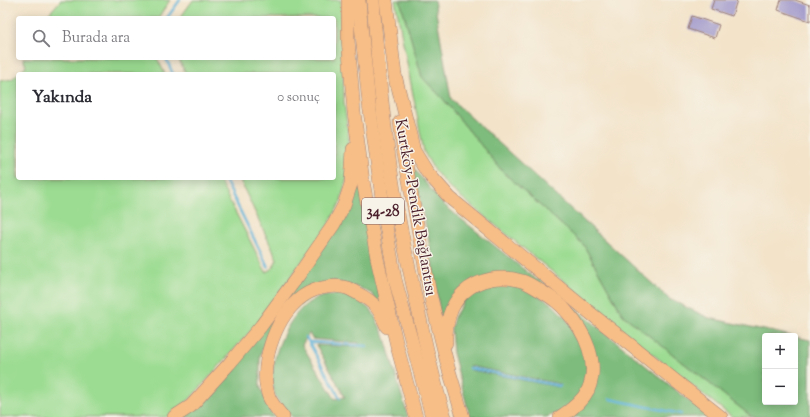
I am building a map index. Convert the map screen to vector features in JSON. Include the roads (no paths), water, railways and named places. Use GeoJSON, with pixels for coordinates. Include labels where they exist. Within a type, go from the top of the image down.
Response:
{"type":"FeatureCollection","features":[{"type":"Feature","properties":{"kind":"highway"},"geometry":{"type":"LineString","coordinates":[[348,0],[348,39],[354,112],[363,181],[376,256],[396,346],[416,417]]}},
{"type":"Feature","properties":{"kind":"highway","name":"Kurtköy-Pendik Bağlantısı"},"geometry":{"type":"LineString","coordinates":[[360,0],[369,104],[384,220],[395,278],[432,417]]}},
{"type":"Feature","properties":{"kind":"highway","name":"Kurtköy-Pendik Bağlantısı"},"geometry":{"type":"LineString","coordinates":[[373,0],[381,92],[398,213],[425,340],[445,417]]}},
{"type":"Feature","properties":{"kind":"highway"},"geometry":{"type":"LineString","coordinates":[[386,0],[403,148],[430,294],[448,367],[463,417]]}},
{"type":"Feature","properties":{"kind":"highway"},"geometry":{"type":"LineString","coordinates":[[395,75],[414,151],[427,172],[450,198],[589,312],[721,417]]}},
{"type":"Feature","properties":{"kind":"highway"},"geometry":{"type":"LineString","coordinates":[[174,417],[191,406],[261,326],[334,224],[344,205],[351,184],[354,112]]}},
{"type":"Feature","properties":{"kind":"highway"},"geometry":{"type":"LineString","coordinates":[[448,367],[446,336],[448,320],[452,308],[458,298],[468,289],[480,282],[496,278],[523,282],[536,288],[554,300],[567,312],[580,330],[590,352],[592,365],[588,390],[573,408],[560,417]]}},
{"type":"Feature","properties":{"kind":"highway"},"geometry":{"type":"LineString","coordinates":[[283,417],[269,397],[265,373],[266,361],[273,336],[288,311],[299,299],[322,288],[334,286],[347,288],[363,296],[378,308],[396,346]]}},
{"type":"Feature","properties":{"kind":"waterway"},"geometry":{"type":"LineString","coordinates":[[168,16],[180,0]]}},
{"type":"Feature","properties":{"kind":"waterway"},"geometry":{"type":"LineString","coordinates":[[167,60],[172,72]]}},
{"type":"Feature","properties":{"kind":"waterway"},"geometry":{"type":"LineString","coordinates":[[225,180],[268,267]]}},
{"type":"Feature","properties":{"kind":"waterway"},"geometry":{"type":"LineString","coordinates":[[306,337],[340,398]]}},
{"type":"Feature","properties":{"kind":"waterway"},"geometry":{"type":"LineString","coordinates":[[310,342],[367,346]]}},
{"type":"Feature","properties":{"kind":"waterway"},"geometry":{"type":"LineString","coordinates":[[469,368],[560,386]]}},
{"type":"Feature","properties":{"kind":"waterway"},"geometry":{"type":"LineString","coordinates":[[610,399],[681,414]]}}]}
